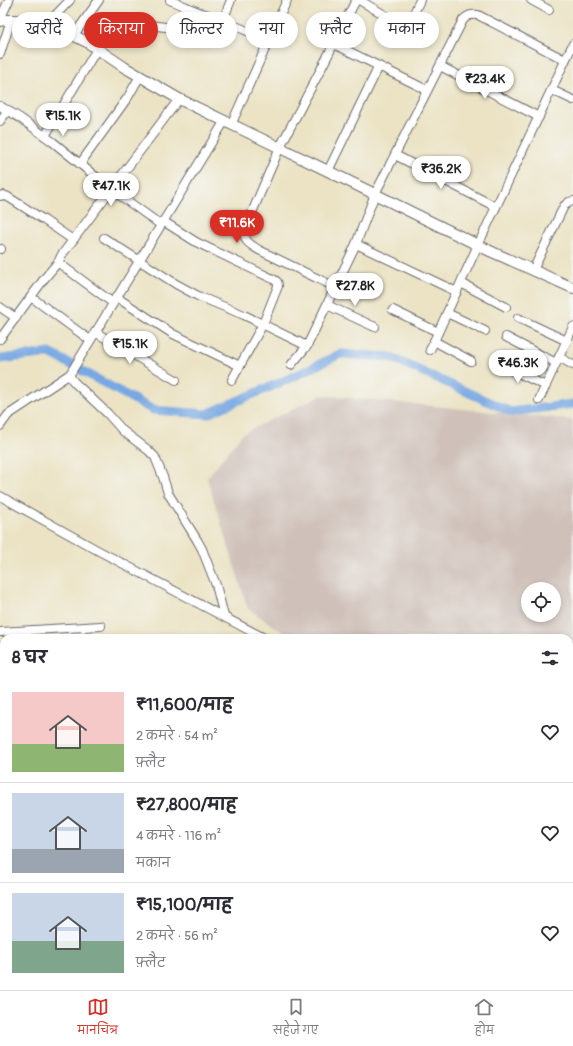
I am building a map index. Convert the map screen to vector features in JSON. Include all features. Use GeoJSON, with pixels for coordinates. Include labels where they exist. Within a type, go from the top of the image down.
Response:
{"type":"FeatureCollection","features":[{"type":"Feature","properties":{"kind":"street"},"geometry":{"type":"LineString","coordinates":[[0,54],[3,18],[9,0]]}},
{"type":"Feature","properties":{"kind":"street"},"geometry":{"type":"LineString","coordinates":[[59,12],[70,0]]}},
{"type":"Feature","properties":{"kind":"street"},"geometry":{"type":"LineString","coordinates":[[76,32],[99,0]]}},
{"type":"Feature","properties":{"kind":"street"},"geometry":{"type":"LineString","coordinates":[[170,0],[187,8],[216,18],[221,18],[225,15],[231,0]]}},
{"type":"Feature","properties":{"kind":"street"},"geometry":{"type":"LineString","coordinates":[[281,12],[286,0]]}},
{"type":"Feature","properties":{"kind":"street"},"geometry":{"type":"LineString","coordinates":[[350,12],[356,0]]}},
{"type":"Feature","properties":{"kind":"street"},"geometry":{"type":"LineString","coordinates":[[359,0],[379,12]]}},
{"type":"Feature","properties":{"kind":"street"},"geometry":{"type":"LineString","coordinates":[[414,12],[420,0]]}},
{"type":"Feature","properties":{"kind":"street"},"geometry":{"type":"LineString","coordinates":[[531,0],[549,10]]}},
{"type":"Feature","properties":{"kind":"street"},"geometry":{"type":"LineString","coordinates":[[291,365],[307,346],[356,244],[376,194],[463,20],[467,15],[478,15],[565,60]]}},
{"type":"Feature","properties":{"kind":"street"},"geometry":{"type":"LineString","coordinates":[[238,27],[245,30]]}},
{"type":"Feature","properties":{"kind":"street"},"geometry":{"type":"LineString","coordinates":[[430,350],[573,44]]}},
{"type":"Feature","properties":{"kind":"street"},"geometry":{"type":"LineString","coordinates":[[224,616],[216,585],[202,549],[168,493],[155,457],[123,431],[108,414],[70,377],[80,355],[94,332],[227,123],[264,48]]}},
{"type":"Feature","properties":{"kind":"street"},"geometry":{"type":"LineString","coordinates":[[332,48],[280,147],[245,229],[244,235],[248,242],[259,250],[335,287]]}},
{"type":"Feature","properties":{"kind":"street"},"geometry":{"type":"LineString","coordinates":[[342,48],[428,90]]}},
{"type":"Feature","properties":{"kind":"street"},"geometry":{"type":"LineString","coordinates":[[45,136],[97,49],[178,100],[280,147],[478,245],[573,288]]}},
{"type":"Feature","properties":{"kind":"street"},"geometry":{"type":"LineString","coordinates":[[328,171],[379,66]]}},
{"type":"Feature","properties":{"kind":"street"},"geometry":{"type":"LineString","coordinates":[[440,66],[539,117]]}},
{"type":"Feature","properties":{"kind":"street"},"geometry":{"type":"LineString","coordinates":[[80,164],[128,97],[140,76]]}},
{"type":"Feature","properties":{"kind":"street"},"geometry":{"type":"LineString","coordinates":[[552,90],[573,100]]}},
{"type":"Feature","properties":{"kind":"street"},"geometry":{"type":"LineString","coordinates":[[0,339],[178,100]]}},
{"type":"Feature","properties":{"kind":"street"},"geometry":{"type":"LineString","coordinates":[[0,106],[45,136],[111,189],[162,223],[196,242],[276,280],[278,286],[263,324],[232,380]]}},
{"type":"Feature","properties":{"kind":"street"},"geometry":{"type":"LineString","coordinates":[[0,121],[8,110]]}},
{"type":"Feature","properties":{"kind":"street"},"geometry":{"type":"LineString","coordinates":[[395,155],[496,207]]}},
{"type":"Feature","properties":{"kind":"street"},"geometry":{"type":"LineString","coordinates":[[0,196],[2,195],[8,197],[73,240]]}},
{"type":"Feature","properties":{"kind":"street"},"geometry":{"type":"LineString","coordinates":[[533,270],[564,206],[573,201]]}},
{"type":"Feature","properties":{"kind":"street"},"geometry":{"type":"LineString","coordinates":[[104,238],[176,284],[198,296],[231,309],[307,346]]}},
{"type":"Feature","properties":{"kind":"street"},"geometry":{"type":"LineString","coordinates":[[356,244],[457,292]]}},
{"type":"Feature","properties":{"kind":"street"},"geometry":{"type":"LineString","coordinates":[[59,261],[60,264],[114,300],[173,334],[240,366]]}},
{"type":"Feature","properties":{"kind":"street"},"geometry":{"type":"LineString","coordinates":[[461,283],[506,307]]}},
{"type":"Feature","properties":{"kind":"street"},"geometry":{"type":"LineString","coordinates":[[31,297],[90,340]]}},
{"type":"Feature","properties":{"kind":"street"},"geometry":{"type":"LineString","coordinates":[[327,305],[375,327]]}},
{"type":"Feature","properties":{"kind":"street"},"geometry":{"type":"LineString","coordinates":[[0,307],[16,318]]}},
{"type":"Feature","properties":{"kind":"street"},"geometry":{"type":"LineString","coordinates":[[393,310],[438,332]]}},
{"type":"Feature","properties":{"kind":"street"},"geometry":{"type":"LineString","coordinates":[[447,313],[485,331]]}},
{"type":"Feature","properties":{"kind":"street"},"geometry":{"type":"LineString","coordinates":[[518,318],[567,341]]}},
{"type":"Feature","properties":{"kind":"street"},"geometry":{"type":"LineString","coordinates":[[539,400],[573,327]]}},
{"type":"Feature","properties":{"kind":"street"},"geometry":{"type":"LineString","coordinates":[[94,332],[176,380]]}},
{"type":"Feature","properties":{"kind":"street"},"geometry":{"type":"LineString","coordinates":[[506,338],[573,365]]}},
{"type":"Feature","properties":{"kind":"street"},"geometry":{"type":"LineString","coordinates":[[434,341],[471,361]]}},
{"type":"Feature","properties":{"kind":"street"},"geometry":{"type":"LineString","coordinates":[[499,364],[546,386]]}},
{"type":"Feature","properties":{"kind":"street"},"geometry":{"type":"LineString","coordinates":[[0,426],[8,415],[71,372]]}},
{"type":"Feature","properties":{"kind":"street"},"geometry":{"type":"LineString","coordinates":[[0,496],[99,551],[257,634]]}},
{"type":"Feature","properties":{"kind":"street"},"geometry":{"type":"LineString","coordinates":[[0,632],[101,626]]}},
{"type":"Feature","properties":{"kind":"shaded area"},"geometry":{"type":"Polygon","coordinates":[[[321,395],[573,420],[573,634],[286,634],[248,609],[207,478],[242,434],[321,395]]]}},
{"type":"Feature","properties":{"kind":"waterway"},"geometry":{"type":"LineString","coordinates":[[0,359],[50,353],[153,410],[207,414],[293,377],[340,354],[390,357],[511,412],[573,404]]}}]}
